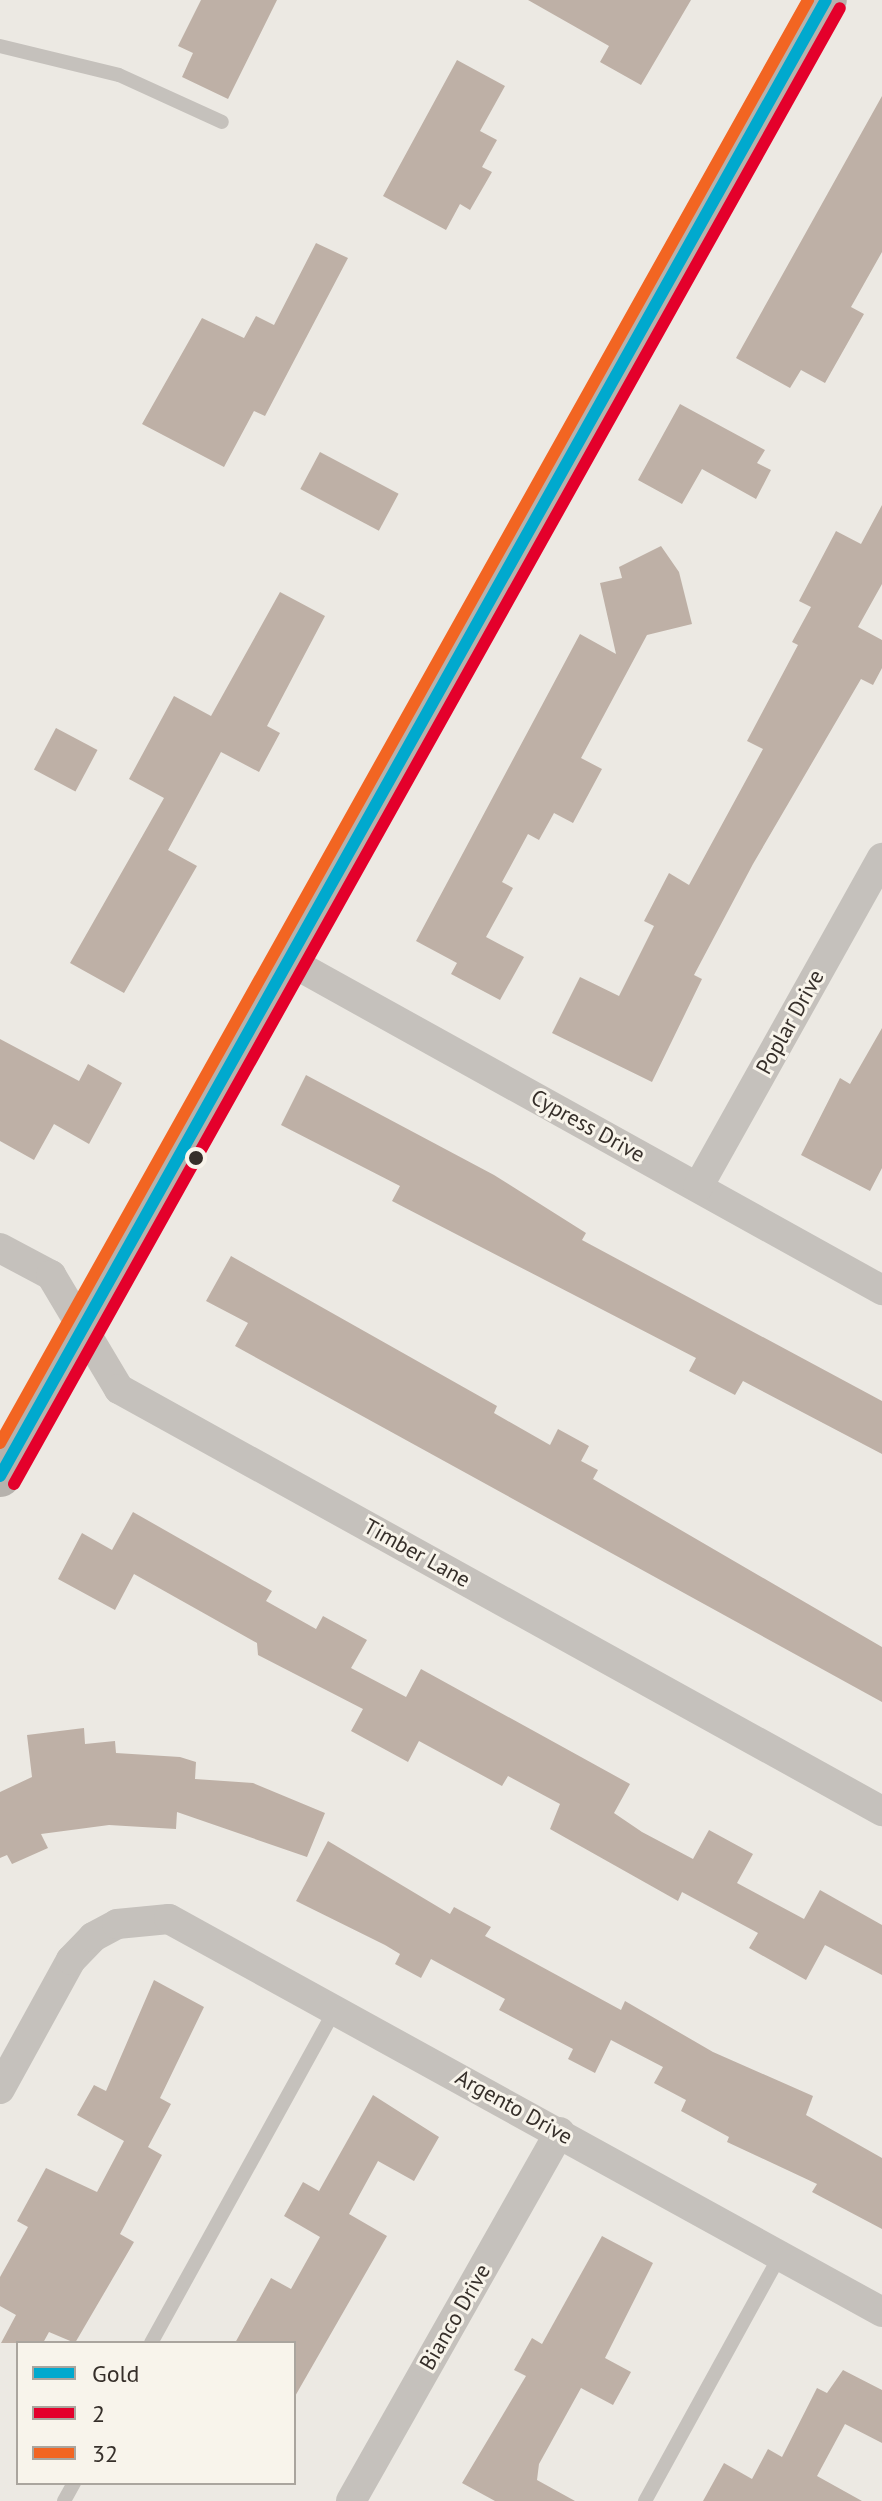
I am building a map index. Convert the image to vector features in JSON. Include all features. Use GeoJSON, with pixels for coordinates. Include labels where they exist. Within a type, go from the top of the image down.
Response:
{"type":"FeatureCollection","features":[{"type":"Feature","properties":{"kind":"main road"},"geometry":{"type":"LineString","coordinates":[[0,1476],[293,963],[826,0]]}},
{"type":"Feature","properties":{"kind":"street","name":"Poplar Drive"},"geometry":{"type":"LineString","coordinates":[[698,1187],[882,858]]}},
{"type":"Feature","properties":{"kind":"street","name":"Cypress Drive"},"geometry":{"type":"LineString","coordinates":[[293,963],[882,1290]]}},
{"type":"Feature","properties":{"kind":"street","name":"Timber Lane"},"geometry":{"type":"LineString","coordinates":[[0,1248],[51,1275],[119,1389],[882,1811]]}},
{"type":"Feature","properties":{"kind":"street","name":"Argento Drive"},"geometry":{"type":"LineString","coordinates":[[0,2089],[71,1960],[93,1937],[142,1918],[184,1923],[882,2312]]}},
{"type":"Feature","properties":{"kind":"street","name":"Bianco Drive"},"geometry":{"type":"LineString","coordinates":[[351,2501],[560,2132]]}},
{"type":"Feature","properties":{"kind":"lane"},"geometry":{"type":"LineString","coordinates":[[0,46],[119,75],[222,122]]}},
{"type":"Feature","properties":{"kind":"lane"},"geometry":{"type":"LineString","coordinates":[[152,2341],[335,2009]]}},
{"type":"Feature","properties":{"kind":"lane"},"geometry":{"type":"LineString","coordinates":[[645,2501],[780,2254]]}},
{"type":"Feature","properties":{"kind":"building"},"geometry":{"type":"Polygon","coordinates":[[[201,0],[277,0],[228,99],[182,77],[193,53],[178,46],[201,0]]]}},
{"type":"Feature","properties":{"kind":"building"},"geometry":{"type":"Polygon","coordinates":[[[528,0],[691,0],[641,85],[600,62],[609,46],[528,0]]]}},
{"type":"Feature","properties":{"kind":"building"},"geometry":{"type":"Polygon","coordinates":[[[457,60],[505,86],[480,131],[497,140],[482,167],[492,172],[470,210],[460,204],[446,230],[383,196],[457,60]]]}},
{"type":"Feature","properties":{"kind":"building"},"geometry":{"type":"Polygon","coordinates":[[[882,96],[882,252],[851,307],[864,314],[825,383],[801,370],[790,388],[736,358],[882,96]]]}},
{"type":"Feature","properties":{"kind":"building"},"geometry":{"type":"Polygon","coordinates":[[[316,243],[348,258],[265,416],[254,411],[224,467],[142,424],[202,318],[244,338],[256,316],[274,325],[316,243]]]}},
{"type":"Feature","properties":{"kind":"building"},"geometry":{"type":"Polygon","coordinates":[[[680,404],[765,450],[757,463],[771,470],[756,499],[702,469],[682,504],[638,480],[680,404]]]}},
{"type":"Feature","properties":{"kind":"building"},"geometry":{"type":"Polygon","coordinates":[[[320,452],[399,494],[379,531],[300,489],[320,452]]]}},
{"type":"Feature","properties":{"kind":"building"},"geometry":{"type":"Polygon","coordinates":[[[882,505],[882,584],[858,627],[882,640],[882,668],[873,685],[861,679],[753,864],[694,975],[702,979],[652,1082],[552,1033],[580,977],[619,996],[654,926],[644,921],[669,873],[689,885],[763,749],[747,741],[798,645],[792,642],[811,607],[799,601],[836,531],[861,544],[882,505]]]}},
{"type":"Feature","properties":{"kind":"building"},"geometry":{"type":"Polygon","coordinates":[[[661,546],[679,572],[692,624],[647,635],[581,758],[602,769],[573,823],[554,813],[539,840],[528,834],[502,882],[513,888],[486,937],[524,957],[500,1000],[451,974],[457,963],[416,941],[580,634],[616,654],[600,583],[622,578],[619,567],[661,546]]]}},
{"type":"Feature","properties":{"kind":"building"},"geometry":{"type":"Polygon","coordinates":[[[280,592],[325,616],[267,726],[280,733],[259,772],[221,752],[168,850],[197,866],[124,993],[70,963],[164,798],[129,779],[174,696],[211,716],[280,592]]]}},
{"type":"Feature","properties":{"kind":"building"},"geometry":{"type":"Polygon","coordinates":[[[56,728],[97,750],[75,792],[34,769],[56,728]]]}},
{"type":"Feature","properties":{"kind":"building"},"geometry":{"type":"Polygon","coordinates":[[[882,1028],[882,1168],[870,1191],[801,1155],[840,1078],[850,1084],[882,1028]]]}},
{"type":"Feature","properties":{"kind":"building"},"geometry":{"type":"Polygon","coordinates":[[[0,1039],[79,1081],[88,1064],[122,1083],[89,1144],[54,1124],[34,1160],[0,1141],[0,1039]]]}},
{"type":"Feature","properties":{"kind":"building"},"geometry":{"type":"Polygon","coordinates":[[[306,1075],[494,1175],[586,1233],[582,1240],[882,1401],[882,1454],[743,1381],[735,1395],[689,1371],[696,1358],[392,1201],[400,1186],[281,1125],[306,1075]]]}},
{"type":"Feature","properties":{"kind":"building"},"geometry":{"type":"Polygon","coordinates":[[[231,1256],[497,1406],[494,1413],[550,1445],[558,1429],[589,1446],[581,1461],[598,1470],[593,1479],[882,1647],[882,1702],[235,1346],[248,1323],[206,1301],[231,1256]]]}},
{"type":"Feature","properties":{"kind":"building"},"geometry":{"type":"Polygon","coordinates":[[[133,1512],[272,1591],[266,1601],[316,1629],[323,1616],[367,1640],[351,1668],[406,1697],[421,1669],[630,1784],[614,1813],[642,1832],[693,1859],[709,1830],[753,1854],[737,1883],[804,1919],[820,1890],[882,1925],[882,1975],[825,1945],[806,1980],[749,1948],[758,1933],[682,1892],[678,1901],[550,1829],[560,1804],[508,1776],[502,1786],[419,1741],[408,1762],[351,1731],[363,1709],[258,1655],[257,1643],[134,1574],[115,1610],[58,1579],[82,1533],[112,1550],[133,1512]]]}},
{"type":"Feature","properties":{"kind":"building"},"geometry":{"type":"Polygon","coordinates":[[[84,1728],[85,1744],[115,1741],[116,1753],[180,1757],[196,1762],[195,1779],[253,1783],[325,1813],[307,1857],[177,1812],[176,1829],[109,1825],[41,1834],[48,1848],[12,1864],[7,1855],[0,1858],[0,1792],[32,1777],[27,1735],[84,1728]]]}},
{"type":"Feature","properties":{"kind":"building"},"geometry":{"type":"Polygon","coordinates":[[[328,1841],[450,1914],[454,1907],[491,1927],[485,1936],[621,2010],[625,2001],[713,2052],[813,2096],[806,2115],[882,2158],[882,2229],[812,2192],[817,2184],[727,2142],[729,2137],[681,2111],[686,2100],[654,2083],[663,2067],[611,2040],[595,2073],[568,2059],[573,2049],[499,2010],[505,1999],[431,1959],[421,1978],[395,1964],[400,1954],[296,1901],[328,1841]]]}},
{"type":"Feature","properties":{"kind":"building"},"geometry":{"type":"Polygon","coordinates":[[[154,1980],[204,2007],[160,2098],[171,2104],[148,2147],[162,2155],[120,2234],[134,2242],[76,2341],[49,2332],[44,2341],[1,2343],[16,2315],[0,2306],[0,2277],[28,2227],[17,2221],[46,2168],[97,2192],[124,2141],[77,2115],[94,2085],[106,2091],[154,1980]]]}},
{"type":"Feature","properties":{"kind":"building"},"geometry":{"type":"Polygon","coordinates":[[[373,2095],[439,2137],[414,2181],[378,2161],[349,2214],[387,2236],[296,2395],[296,2341],[236,2341],[271,2278],[291,2289],[320,2237],[284,2216],[303,2182],[319,2191],[373,2095]]]}},
{"type":"Feature","properties":{"kind":"building"},"geometry":{"type":"Polygon","coordinates":[[[602,2236],[653,2263],[605,2358],[631,2372],[613,2405],[581,2388],[539,2464],[537,2480],[575,2501],[495,2501],[462,2483],[526,2376],[514,2370],[532,2338],[542,2344],[602,2236]]]}},
{"type":"Feature","properties":{"kind":"building"},"geometry":{"type":"Polygon","coordinates":[[[843,2370],[882,2390],[882,2443],[845,2424],[817,2476],[862,2501],[703,2501],[724,2463],[752,2479],[768,2449],[782,2457],[817,2388],[827,2393],[843,2370]]]}},
{"type":"Feature","properties":{"kind":"transit line","name":"32"},"geometry":{"type":"LineString","coordinates":[[0,1443],[808,0]]}},
{"type":"Feature","properties":{"kind":"transit line","name":"Gold"},"geometry":{"type":"LineString","coordinates":[[0,1476],[826,0]]}},
{"type":"Feature","properties":{"kind":"transit line","name":"2"},"geometry":{"type":"LineString","coordinates":[[14,1484],[840,8]]}}]}
